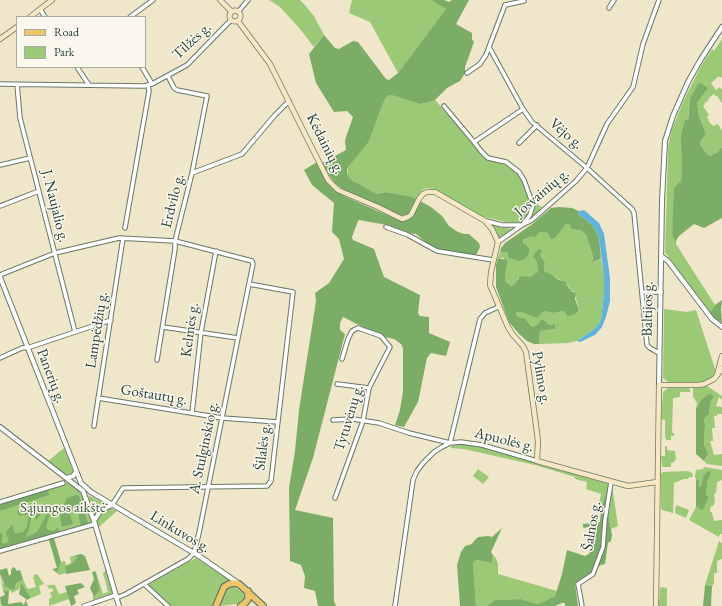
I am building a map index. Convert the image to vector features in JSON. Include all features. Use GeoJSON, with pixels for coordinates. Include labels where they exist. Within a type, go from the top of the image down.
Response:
{"type":"FeatureCollection","features":[{"type":"Feature","properties":{"kind":"main road"},"geometry":{"type":"LineString","coordinates":[[31,16],[52,0]]}},
{"type":"Feature","properties":{"kind":"main road"},"geometry":{"type":"LineString","coordinates":[[220,0],[232,12],[238,12],[240,15],[238,21],[234,22],[231,20],[230,17],[232,12]]}},
{"type":"Feature","properties":{"kind":"main road","name":"Kėdainių g."},"geometry":{"type":"LineString","coordinates":[[238,21],[264,55],[289,101],[328,180],[338,190],[402,219],[411,215],[423,194],[431,191],[439,194],[485,221]]}},
{"type":"Feature","properties":{"kind":"main road"},"geometry":{"type":"LineString","coordinates":[[0,40],[16,28]]}},
{"type":"Feature","properties":{"kind":"main road"},"geometry":{"type":"LineString","coordinates":[[485,221],[495,234],[498,242],[493,260],[490,285],[498,307]]}},
{"type":"Feature","properties":{"kind":"main road","name":"Pylimo g."},"geometry":{"type":"LineString","coordinates":[[498,307],[510,332],[523,346],[526,352],[538,442],[537,461]]}},
{"type":"Feature","properties":{"kind":"main road"},"geometry":{"type":"LineString","coordinates":[[716,376],[722,356]]}},
{"type":"Feature","properties":{"kind":"main road"},"geometry":{"type":"LineString","coordinates":[[659,385],[699,385],[709,382],[722,370]]}},
{"type":"Feature","properties":{"kind":"main road","name":"Baltijos g."},"geometry":{"type":"LineString","coordinates":[[656,606],[659,385]]}},
{"type":"Feature","properties":{"kind":"main road","name":"Apuolės g."},"geometry":{"type":"LineString","coordinates":[[537,461],[612,482],[632,486],[657,482]]}},
{"type":"Feature","properties":{"kind":"main road"},"geometry":{"type":"LineString","coordinates":[[217,605],[225,586],[239,584]]}},
{"type":"Feature","properties":{"kind":"main road","name":"Linkuvos g."},"geometry":{"type":"LineString","coordinates":[[239,584],[263,606]]}},
{"type":"Feature","properties":{"kind":"main road"},"geometry":{"type":"LineString","coordinates":[[241,606],[248,599],[248,591]]}},
{"type":"Feature","properties":{"kind":"street"},"geometry":{"type":"LineString","coordinates":[[131,16],[153,0]]}},
{"type":"Feature","properties":{"kind":"street"},"geometry":{"type":"LineString","coordinates":[[238,12],[248,0]]}},
{"type":"Feature","properties":{"kind":"street"},"geometry":{"type":"LineString","coordinates":[[467,73],[480,64],[489,47],[506,5],[504,0]]}},
{"type":"Feature","properties":{"kind":"street"},"geometry":{"type":"LineString","coordinates":[[609,8],[614,0]]}},
{"type":"Feature","properties":{"kind":"street","name":"Josvainių g."},"geometry":{"type":"LineString","coordinates":[[498,242],[522,225],[532,220],[576,181],[587,168],[607,124],[633,87],[644,44],[659,0]]}},
{"type":"Feature","properties":{"kind":"street"},"geometry":{"type":"LineString","coordinates":[[506,5],[524,1]]}},
{"type":"Feature","properties":{"kind":"street"},"geometry":{"type":"LineString","coordinates":[[40,9],[44,16]]}},
{"type":"Feature","properties":{"kind":"street","name":"Tilžės g."},"geometry":{"type":"LineString","coordinates":[[0,84],[88,83],[150,85],[179,70],[192,60],[231,20]]}},
{"type":"Feature","properties":{"kind":"street","name":"Baltijos g."},"geometry":{"type":"LineString","coordinates":[[659,385],[665,141],[679,100],[694,71],[722,27]]}},
{"type":"Feature","properties":{"kind":"street","name":"Vėjo g."},"geometry":{"type":"LineString","coordinates":[[489,47],[523,109],[532,122],[587,168],[632,209],[634,213],[647,345],[659,353]]}},
{"type":"Feature","properties":{"kind":"street"},"geometry":{"type":"LineString","coordinates":[[79,68],[88,83]]}},
{"type":"Feature","properties":{"kind":"street"},"geometry":{"type":"LineString","coordinates":[[125,228],[150,85],[142,68]]}},
{"type":"Feature","properties":{"kind":"street","name":"Erdvilo g."},"geometry":{"type":"LineString","coordinates":[[158,360],[175,241],[192,173],[207,96],[177,90],[174,88],[168,76]]}},
{"type":"Feature","properties":{"kind":"street","name":"J. Naujalio g."},"geometry":{"type":"LineString","coordinates":[[17,84],[19,112],[75,332]]}},
{"type":"Feature","properties":{"kind":"street"},"geometry":{"type":"LineString","coordinates":[[192,173],[235,158],[242,154],[289,101]]}},
{"type":"Feature","properties":{"kind":"street"},"geometry":{"type":"LineString","coordinates":[[444,106],[488,158],[506,162],[516,169],[522,176],[532,203],[533,208],[530,215],[522,225],[502,225],[485,221]]}},
{"type":"Feature","properties":{"kind":"street"},"geometry":{"type":"LineString","coordinates":[[474,142],[523,109]]}},
{"type":"Feature","properties":{"kind":"street"},"geometry":{"type":"LineString","coordinates":[[519,143],[537,125]]}},
{"type":"Feature","properties":{"kind":"street"},"geometry":{"type":"LineString","coordinates":[[0,165],[30,158]]}},
{"type":"Feature","properties":{"kind":"street"},"geometry":{"type":"LineString","coordinates":[[0,206],[39,191]]}},
{"type":"Feature","properties":{"kind":"street"},"geometry":{"type":"LineString","coordinates":[[386,227],[408,235],[437,251],[493,260]]}},
{"type":"Feature","properties":{"kind":"street"},"geometry":{"type":"LineString","coordinates":[[0,276],[55,253],[124,238],[175,241],[216,251]]}},
{"type":"Feature","properties":{"kind":"street","name":"Lampėdžių g."},"geometry":{"type":"LineString","coordinates":[[94,426],[124,238]]}},
{"type":"Feature","properties":{"kind":"street","name":"A. Stulginskio g."},"geometry":{"type":"LineString","coordinates":[[194,553],[252,264],[250,260],[216,251]]}},
{"type":"Feature","properties":{"kind":"street","name":"Kelmės g."},"geometry":{"type":"LineString","coordinates":[[192,413],[201,332],[216,251]]}},
{"type":"Feature","properties":{"kind":"street"},"geometry":{"type":"LineString","coordinates":[[661,256],[668,261],[712,319],[722,327]]}},
{"type":"Feature","properties":{"kind":"street","name":"Panerių g."},"geometry":{"type":"LineString","coordinates":[[0,276],[81,483]]}},
{"type":"Feature","properties":{"kind":"street","name":"Šilalės g."},"geometry":{"type":"LineString","coordinates":[[112,505],[123,488],[267,486],[271,480],[293,292],[249,284]]}},
{"type":"Feature","properties":{"kind":"street"},"geometry":{"type":"LineString","coordinates":[[642,292],[661,292]]}},
{"type":"Feature","properties":{"kind":"street"},"geometry":{"type":"LineString","coordinates":[[333,420],[353,419],[386,425],[409,434],[450,443],[480,319],[485,313],[498,307]]}},
{"type":"Feature","properties":{"kind":"street"},"geometry":{"type":"LineString","coordinates":[[0,358],[22,348],[111,320]]}},
{"type":"Feature","properties":{"kind":"street"},"geometry":{"type":"LineString","coordinates":[[163,327],[238,338]]}},
{"type":"Feature","properties":{"kind":"street","name":"Tytuvėnų g."},"geometry":{"type":"LineString","coordinates":[[334,498],[363,421],[369,388],[390,347],[381,336],[358,328],[352,331],[342,359]]}},
{"type":"Feature","properties":{"kind":"street"},"geometry":{"type":"LineString","coordinates":[[336,384],[369,388]]}},
{"type":"Feature","properties":{"kind":"street","name":"Goštautų g."},"geometry":{"type":"LineString","coordinates":[[98,398],[222,418],[278,422]]}},
{"type":"Feature","properties":{"kind":"street"},"geometry":{"type":"LineString","coordinates":[[0,427],[81,489],[87,499],[119,606]]}},
{"type":"Feature","properties":{"kind":"street","name":"Apuolės g."},"geometry":{"type":"LineString","coordinates":[[396,606],[412,480],[427,458],[434,452],[450,443],[472,443],[537,461]]}},
{"type":"Feature","properties":{"kind":"street"},"geometry":{"type":"LineString","coordinates":[[67,478],[73,476],[76,472]]}},
{"type":"Feature","properties":{"kind":"street","name":"Šalnos g."},"geometry":{"type":"LineString","coordinates":[[582,606],[578,584],[593,574],[603,546],[605,520],[612,482]]}},
{"type":"Feature","properties":{"kind":"street"},"geometry":{"type":"LineString","coordinates":[[0,502],[63,483]]}},
{"type":"Feature","properties":{"kind":"street","name":"Linkuvos g."},"geometry":{"type":"LineString","coordinates":[[81,483],[91,492],[194,553],[239,584]]}},
{"type":"Feature","properties":{"kind":"street"},"geometry":{"type":"LineString","coordinates":[[0,551],[94,522],[101,510],[112,505]]}},
{"type":"Feature","properties":{"kind":"street"},"geometry":{"type":"LineString","coordinates":[[84,606],[116,597],[144,584],[188,560],[194,553]]}},
{"type":"Feature","properties":{"kind":"street"},"geometry":{"type":"LineString","coordinates":[[144,584],[168,606]]}},
{"type":"Feature","properties":{"kind":"green space"},"geometry":{"type":"Polygon","coordinates":[[[269,0],[300,0],[314,16],[324,35],[314,47],[280,7],[269,0]]]}},
{"type":"Feature","properties":{"kind":"green space"},"geometry":{"type":"Polygon","coordinates":[[[352,0],[431,0],[447,8],[398,73],[370,22],[349,13],[352,0]]]}},
{"type":"Feature","properties":{"kind":"green space"},"geometry":{"type":"Polygon","coordinates":[[[431,0],[444,0],[449,2],[452,0],[469,0],[456,24],[472,33],[472,39],[474,42],[465,67],[465,73],[460,81],[447,88],[435,100],[427,103],[420,104],[391,95],[386,97],[369,141],[347,170],[348,176],[351,180],[377,194],[386,192],[409,196],[416,199],[409,214],[403,216],[345,191],[335,183],[322,163],[346,150],[345,140],[353,117],[347,111],[334,112],[316,83],[309,54],[324,35],[335,48],[339,49],[353,41],[358,42],[386,79],[389,80],[398,73],[446,9],[431,0]]]}},
{"type":"Feature","properties":{"kind":"green space"},"geometry":{"type":"Polygon","coordinates":[[[722,39],[722,77],[720,78],[719,76],[711,83],[716,90],[720,87],[722,90],[722,103],[714,94],[704,103],[705,104],[703,106],[709,115],[707,117],[710,123],[713,126],[718,124],[722,131],[722,147],[718,152],[710,156],[701,146],[700,142],[706,134],[699,116],[697,102],[690,99],[681,181],[674,188],[672,235],[676,244],[715,305],[710,313],[665,252],[668,147],[672,129],[684,100],[701,66],[712,49],[714,51],[722,39]]]}},
{"type":"Feature","properties":{"kind":"green space"},"geometry":{"type":"Polygon","coordinates":[[[700,83],[708,88],[697,102],[699,116],[706,134],[700,142],[701,146],[710,156],[718,152],[722,147],[722,218],[704,228],[694,224],[679,236],[676,244],[672,235],[674,188],[681,181],[681,135],[685,120],[688,120],[690,99],[700,83]]]}},
{"type":"Feature","properties":{"kind":"green space"},"geometry":{"type":"Polygon","coordinates":[[[391,95],[420,104],[435,100],[483,155],[487,158],[507,164],[521,176],[529,198],[543,208],[522,222],[506,222],[480,216],[434,189],[426,188],[422,190],[416,199],[409,196],[386,192],[377,194],[350,180],[348,176],[348,167],[378,116],[386,97],[391,95]]]}},
{"type":"Feature","properties":{"kind":"green space"},"geometry":{"type":"Polygon","coordinates":[[[317,162],[328,184],[334,190],[346,197],[396,219],[402,220],[412,217],[420,201],[431,207],[442,216],[449,226],[458,232],[469,234],[479,243],[480,247],[476,255],[445,251],[428,244],[416,234],[408,233],[387,225],[358,221],[352,237],[353,240],[374,249],[384,277],[420,295],[418,313],[420,316],[429,317],[429,333],[450,342],[446,356],[431,353],[427,358],[418,402],[404,427],[395,425],[400,410],[403,391],[403,348],[401,344],[394,339],[381,336],[343,317],[340,323],[340,330],[345,334],[313,458],[295,510],[333,518],[334,601],[336,606],[318,606],[315,591],[304,588],[305,576],[301,565],[290,561],[289,488],[295,451],[299,410],[316,301],[315,293],[329,283],[344,259],[339,239],[332,232],[334,203],[312,185],[304,170],[317,162]]]}},
{"type":"Feature","properties":{"kind":"green space"},"geometry":{"type":"Polygon","coordinates":[[[551,208],[572,208],[579,211],[578,214],[589,222],[595,229],[599,237],[601,258],[592,263],[592,253],[586,235],[582,231],[571,228],[569,224],[566,224],[555,238],[550,238],[548,233],[539,232],[535,237],[532,236],[523,240],[523,243],[529,248],[529,253],[525,259],[520,261],[509,258],[507,252],[500,252],[505,243],[531,225],[551,208]]]}},
{"type":"Feature","properties":{"kind":"green space"},"geometry":{"type":"Polygon","coordinates":[[[566,224],[569,224],[575,230],[582,231],[586,235],[592,253],[593,263],[601,258],[604,277],[604,293],[601,320],[593,330],[577,341],[568,343],[539,344],[540,331],[555,329],[555,324],[549,325],[544,320],[541,320],[533,327],[525,318],[516,315],[516,312],[521,312],[537,318],[544,311],[553,313],[564,311],[567,316],[571,316],[579,310],[574,291],[571,291],[568,285],[544,271],[545,263],[538,249],[535,254],[535,260],[537,263],[538,273],[526,278],[522,276],[518,278],[515,284],[511,286],[505,279],[506,271],[504,258],[498,258],[500,252],[507,252],[509,255],[523,243],[522,241],[539,232],[548,233],[550,235],[557,234],[566,224]]]}},
{"type":"Feature","properties":{"kind":"green space"},"geometry":{"type":"Polygon","coordinates":[[[493,226],[513,229],[513,230],[499,238],[493,226]]]}},
{"type":"Feature","properties":{"kind":"green space"},"geometry":{"type":"Polygon","coordinates":[[[538,249],[542,252],[540,254],[545,263],[544,271],[565,282],[571,291],[576,293],[575,299],[579,310],[571,316],[567,316],[564,311],[553,313],[544,311],[537,318],[521,312],[516,312],[516,315],[525,318],[533,327],[541,320],[544,320],[549,325],[555,324],[555,329],[540,331],[539,344],[534,344],[527,341],[519,334],[509,322],[496,287],[496,265],[498,258],[507,260],[505,279],[511,286],[515,284],[520,276],[530,277],[538,272],[537,263],[533,256],[538,249]]]}},
{"type":"Feature","properties":{"kind":"green space"},"geometry":{"type":"Polygon","coordinates":[[[722,300],[722,323],[710,313],[715,305],[722,300]]]}},
{"type":"Feature","properties":{"kind":"green space"},"geometry":{"type":"Polygon","coordinates":[[[664,309],[687,312],[696,310],[716,372],[713,377],[707,381],[697,383],[668,382],[663,378],[664,309]]]}},
{"type":"Feature","properties":{"kind":"green space"},"geometry":{"type":"Polygon","coordinates":[[[707,386],[722,396],[722,400],[719,397],[716,406],[722,407],[722,414],[717,414],[717,416],[714,416],[715,428],[712,428],[713,441],[710,441],[714,455],[722,454],[722,466],[707,464],[704,461],[707,457],[704,445],[704,419],[709,414],[711,400],[701,400],[696,409],[697,403],[693,397],[693,388],[707,386]]]}},
{"type":"Feature","properties":{"kind":"green space"},"geometry":{"type":"Polygon","coordinates":[[[668,388],[690,389],[690,392],[680,392],[680,397],[673,398],[672,433],[674,433],[674,436],[671,436],[671,440],[666,440],[665,420],[661,419],[663,392],[668,388]]]}},
{"type":"Feature","properties":{"kind":"green space"},"geometry":{"type":"Polygon","coordinates":[[[709,394],[714,397],[711,400],[709,414],[704,419],[704,445],[708,454],[704,461],[696,454],[696,409],[701,400],[709,394]]]}},
{"type":"Feature","properties":{"kind":"green space"},"geometry":{"type":"Polygon","coordinates":[[[458,444],[490,449],[612,485],[618,526],[611,529],[605,498],[601,509],[598,508],[601,494],[586,489],[587,482],[535,465],[464,449],[451,448],[451,446],[458,444]]]}},
{"type":"Feature","properties":{"kind":"green space"},"geometry":{"type":"Polygon","coordinates":[[[665,446],[667,446],[667,450],[675,451],[676,459],[671,463],[671,467],[662,467],[661,456],[665,456],[665,446]]]}},
{"type":"Feature","properties":{"kind":"green space"},"geometry":{"type":"Polygon","coordinates":[[[64,448],[73,471],[72,475],[70,476],[48,461],[64,448]]]}},
{"type":"Feature","properties":{"kind":"green space"},"geometry":{"type":"Polygon","coordinates":[[[704,467],[722,470],[722,480],[717,482],[716,493],[714,494],[715,502],[713,506],[711,506],[710,511],[714,521],[722,520],[722,534],[720,534],[719,537],[689,520],[696,507],[703,510],[709,497],[706,494],[708,479],[701,487],[699,486],[699,480],[695,477],[696,470],[703,469],[704,467]]]}},
{"type":"Feature","properties":{"kind":"green space"},"geometry":{"type":"Polygon","coordinates":[[[478,469],[489,477],[483,484],[473,476],[478,469]]]}},
{"type":"Feature","properties":{"kind":"green space"},"geometry":{"type":"Polygon","coordinates":[[[688,471],[692,473],[693,477],[689,477],[688,479],[674,483],[673,513],[662,510],[661,474],[663,472],[688,471]]]}},
{"type":"Feature","properties":{"kind":"green space"},"geometry":{"type":"Polygon","coordinates":[[[710,471],[706,494],[709,497],[703,510],[701,510],[696,507],[696,479],[699,480],[699,486],[701,487],[703,477],[710,471]]]}},
{"type":"Feature","properties":{"kind":"green space","name":"Sąjungos aikštė"},"geometry":{"type":"Polygon","coordinates":[[[70,482],[84,497],[93,522],[0,549],[0,504],[70,482]]]}},
{"type":"Feature","properties":{"kind":"green space"},"geometry":{"type":"Polygon","coordinates":[[[48,489],[49,495],[0,511],[0,504],[48,489]]]}},
{"type":"Feature","properties":{"kind":"green space"},"geometry":{"type":"Polygon","coordinates":[[[76,495],[79,496],[88,523],[81,526],[77,509],[71,508],[69,511],[73,524],[62,527],[59,511],[67,498],[76,495]]]}},
{"type":"Feature","properties":{"kind":"green space"},"geometry":{"type":"Polygon","coordinates":[[[88,495],[106,504],[100,508],[94,516],[88,495]]]}},
{"type":"Feature","properties":{"kind":"green space"},"geometry":{"type":"Polygon","coordinates":[[[605,497],[612,535],[611,541],[608,543],[605,564],[601,565],[575,583],[578,606],[565,606],[565,603],[562,603],[555,606],[487,606],[495,600],[521,599],[538,604],[555,596],[562,574],[567,550],[585,556],[589,554],[591,550],[593,527],[590,526],[585,528],[583,527],[583,524],[600,522],[601,509],[605,497]]]}},
{"type":"Feature","properties":{"kind":"green space"},"geometry":{"type":"Polygon","coordinates":[[[43,504],[43,511],[37,520],[34,517],[38,511],[36,510],[32,513],[26,537],[37,532],[50,508],[51,510],[46,527],[48,530],[54,531],[57,528],[60,532],[0,549],[0,533],[2,533],[2,544],[9,542],[6,532],[12,525],[15,534],[23,532],[27,527],[29,514],[19,516],[17,511],[43,504]]]}},
{"type":"Feature","properties":{"kind":"green space"},"geometry":{"type":"Polygon","coordinates":[[[676,505],[689,510],[686,518],[675,513],[676,505]]]}},
{"type":"Feature","properties":{"kind":"green space"},"geometry":{"type":"Polygon","coordinates":[[[108,509],[117,511],[99,527],[97,521],[98,516],[108,509]]]}},
{"type":"Feature","properties":{"kind":"green space"},"geometry":{"type":"Polygon","coordinates":[[[502,528],[491,552],[493,555],[492,563],[476,560],[473,563],[476,606],[460,606],[457,565],[461,552],[465,546],[472,544],[478,537],[492,537],[502,528]]]}},
{"type":"Feature","properties":{"kind":"green space"},"geometry":{"type":"Polygon","coordinates":[[[54,538],[61,562],[57,573],[52,569],[57,568],[49,540],[54,538]]]}},
{"type":"Feature","properties":{"kind":"green space"},"geometry":{"type":"Polygon","coordinates":[[[719,541],[722,543],[722,559],[717,561],[717,573],[714,573],[713,586],[705,585],[719,541]]]}},
{"type":"Feature","properties":{"kind":"green space"},"geometry":{"type":"Polygon","coordinates":[[[81,554],[85,556],[90,570],[66,574],[65,566],[73,563],[77,558],[76,555],[81,554]]]}},
{"type":"Feature","properties":{"kind":"green space"},"geometry":{"type":"Polygon","coordinates":[[[76,555],[77,558],[74,563],[65,568],[66,573],[59,575],[57,573],[61,562],[65,561],[66,565],[71,563],[70,557],[76,555]]]}},
{"type":"Feature","properties":{"kind":"green space"},"geometry":{"type":"Polygon","coordinates":[[[493,555],[498,564],[498,574],[557,591],[555,596],[538,604],[521,599],[495,600],[487,606],[476,606],[473,563],[476,560],[492,563],[493,555]]]}},
{"type":"Feature","properties":{"kind":"green space"},"geometry":{"type":"Polygon","coordinates":[[[196,558],[231,581],[225,583],[221,588],[213,606],[170,606],[148,585],[196,558]]]}},
{"type":"Feature","properties":{"kind":"green space"},"geometry":{"type":"Polygon","coordinates":[[[13,567],[17,571],[20,570],[23,579],[17,582],[14,590],[5,586],[0,574],[0,570],[7,568],[9,576],[13,567]]]}},
{"type":"Feature","properties":{"kind":"green space"},"geometry":{"type":"Polygon","coordinates":[[[106,570],[113,594],[93,600],[93,596],[100,590],[97,575],[103,594],[108,592],[103,573],[106,570]]]}},
{"type":"Feature","properties":{"kind":"green space"},"geometry":{"type":"Polygon","coordinates":[[[94,571],[96,572],[100,590],[94,597],[90,588],[94,579],[92,573],[94,571]]]}},
{"type":"Feature","properties":{"kind":"green space"},"geometry":{"type":"Polygon","coordinates":[[[0,574],[3,584],[16,587],[17,581],[23,579],[27,588],[29,589],[36,587],[33,577],[37,574],[44,584],[39,586],[41,594],[31,598],[21,584],[19,589],[12,593],[11,591],[3,590],[0,574]]]}},
{"type":"Feature","properties":{"kind":"green space"},"geometry":{"type":"Polygon","coordinates":[[[21,583],[31,598],[26,600],[28,606],[1,605],[0,597],[5,595],[3,590],[9,591],[8,604],[21,602],[24,605],[26,599],[19,594],[21,583]]]}},
{"type":"Feature","properties":{"kind":"green space"},"geometry":{"type":"Polygon","coordinates":[[[81,583],[85,587],[77,590],[79,594],[74,596],[76,603],[71,606],[65,586],[81,583]]]}},
{"type":"Feature","properties":{"kind":"green space"},"geometry":{"type":"Polygon","coordinates":[[[47,585],[55,585],[59,594],[67,592],[69,599],[49,606],[49,599],[52,597],[50,593],[53,591],[52,588],[49,589],[47,585]]]}},
{"type":"Feature","properties":{"kind":"green space"},"geometry":{"type":"Polygon","coordinates":[[[705,585],[712,586],[711,606],[703,606],[705,585]]]}},
{"type":"Feature","properties":{"kind":"green space"},"geometry":{"type":"Polygon","coordinates":[[[233,586],[243,593],[245,596],[244,600],[238,604],[219,606],[226,590],[233,586]]]}},
{"type":"Feature","properties":{"kind":"green space"},"geometry":{"type":"Polygon","coordinates":[[[661,587],[667,588],[667,606],[659,606],[661,587]]]}},
{"type":"Feature","properties":{"kind":"water"},"geometry":{"type":"Polygon","coordinates":[[[584,210],[599,223],[604,234],[610,278],[610,301],[602,327],[595,335],[580,342],[577,341],[593,330],[601,320],[604,293],[604,277],[599,237],[589,222],[578,214],[579,211],[584,210]]]}}]}
